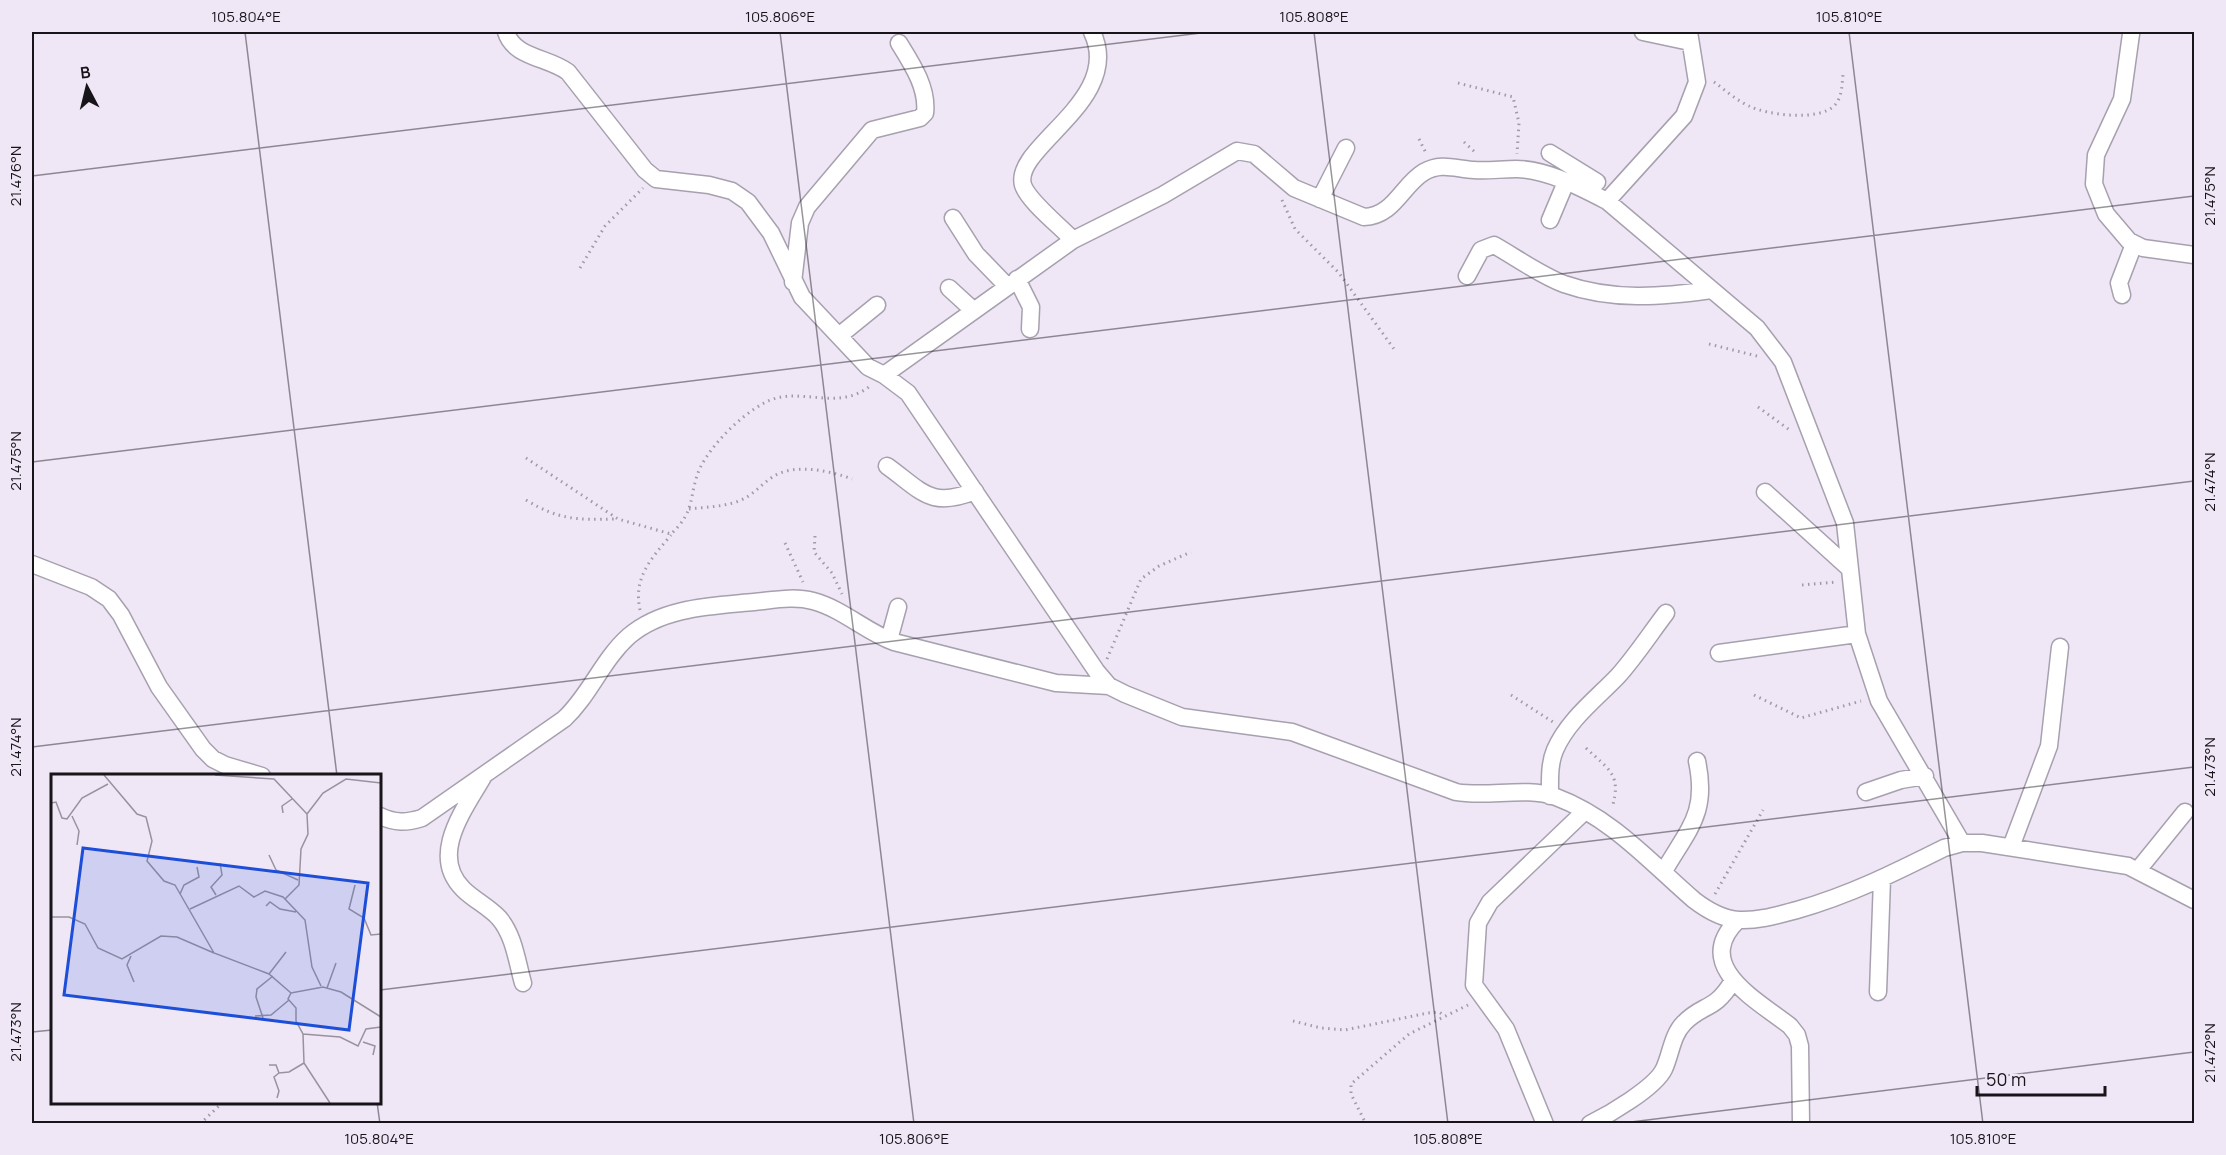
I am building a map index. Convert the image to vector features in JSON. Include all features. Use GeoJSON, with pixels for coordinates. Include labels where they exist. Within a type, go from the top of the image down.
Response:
{"type":"FeatureCollection","features":[{"type":"Feature","properties":{"kind":"street"},"geometry":{"type":"LineString","coordinates":[[506,32],[509,40],[521,51],[557,64],[568,72],[645,170],[656,178],[709,185],[732,191],[748,202],[771,233],[793,283],[802,297],[868,367],[884,375],[908,393],[1097,672],[1109,686]]}},
{"type":"Feature","properties":{"kind":"street"},"geometry":{"type":"LineString","coordinates":[[1607,191],[1684,116],[1695,92],[1695,69],[1689,37],[1643,32]]}},
{"type":"Feature","properties":{"kind":"street"},"geometry":{"type":"LineString","coordinates":[[2131,34],[2122,99],[2097,155],[2094,184],[2106,214],[2134,244],[2143,248],[2194,255]]}},
{"type":"Feature","properties":{"kind":"street"},"geometry":{"type":"LineString","coordinates":[[1072,240],[1024,187],[1024,169],[1054,135],[1096,77],[1100,62],[1098,36]]}},
{"type":"Feature","properties":{"kind":"street"},"geometry":{"type":"LineString","coordinates":[[793,283],[800,223],[807,207],[818,192],[872,130],[920,118],[925,113],[926,106],[915,68],[899,43]]}},
{"type":"Feature","properties":{"kind":"street"},"geometry":{"type":"LineString","coordinates":[[1320,199],[1346,148]]}},
{"type":"Feature","properties":{"kind":"street"},"geometry":{"type":"LineString","coordinates":[[884,375],[1072,240],[1163,195],[1237,151],[1254,154],[1285,183],[1364,217],[1375,217],[1385,212],[1422,173],[1433,167],[1444,166],[1472,170],[1516,169],[1607,191]]}},
{"type":"Feature","properties":{"kind":"street"},"geometry":{"type":"LineString","coordinates":[[1550,153],[1607,191],[1712,290],[1757,328],[1783,362],[1845,524],[1857,634],[1877,696],[1887,719],[1925,776],[1962,843]]}},
{"type":"Feature","properties":{"kind":"street"},"geometry":{"type":"LineString","coordinates":[[1550,220],[1566,182]]}},
{"type":"Feature","properties":{"kind":"street"},"geometry":{"type":"LineString","coordinates":[[953,218],[976,254],[1012,283],[1031,307],[1030,329]]}},
{"type":"Feature","properties":{"kind":"street"},"geometry":{"type":"LineString","coordinates":[[2122,295],[2120,283],[2134,244]]}},
{"type":"Feature","properties":{"kind":"street"},"geometry":{"type":"LineString","coordinates":[[1467,276],[1481,250],[1494,245],[1555,279],[1578,288],[1635,298],[1664,297],[1712,290]]}},
{"type":"Feature","properties":{"kind":"street"},"geometry":{"type":"LineString","coordinates":[[949,288],[973,310]]}},
{"type":"Feature","properties":{"kind":"street"},"geometry":{"type":"LineString","coordinates":[[840,335],[877,305]]}},
{"type":"Feature","properties":{"kind":"street"},"geometry":{"type":"LineString","coordinates":[[887,466],[934,498],[944,501],[975,491]]}},
{"type":"Feature","properties":{"kind":"street"},"geometry":{"type":"LineString","coordinates":[[1765,492],[1851,575]]}},
{"type":"Feature","properties":{"kind":"street"},"geometry":{"type":"LineString","coordinates":[[32,564],[91,587],[109,598],[122,615],[159,687],[203,749],[213,759],[225,765],[255,774]]}},
{"type":"Feature","properties":{"kind":"street"},"geometry":{"type":"LineString","coordinates":[[381,816],[390,821],[406,823],[422,818],[485,774],[577,707],[612,654],[630,635],[656,619],[691,608],[791,598],[812,600],[888,640],[1056,683],[1109,686],[1182,717],[1292,732],[1456,792],[1475,795],[1535,793],[1550,796],[1608,825],[1629,840],[1707,908],[1738,920],[1766,918],[1834,899],[1882,879],[1944,848],[1962,843],[2011,847],[2104,860],[2138,870],[2194,900]]}},
{"type":"Feature","properties":{"kind":"street"},"geometry":{"type":"LineString","coordinates":[[888,640],[898,607]]}},
{"type":"Feature","properties":{"kind":"street"},"geometry":{"type":"LineString","coordinates":[[1550,796],[1554,751],[1566,730],[1619,675],[1666,613]]}},
{"type":"Feature","properties":{"kind":"street"},"geometry":{"type":"LineString","coordinates":[[1719,652],[1857,634]]}},
{"type":"Feature","properties":{"kind":"street"},"geometry":{"type":"LineString","coordinates":[[2011,847],[2049,746],[2060,647]]}},
{"type":"Feature","properties":{"kind":"street"},"geometry":{"type":"LineString","coordinates":[[1664,872],[1695,819],[1702,798],[1697,761]]}},
{"type":"Feature","properties":{"kind":"street"},"geometry":{"type":"LineString","coordinates":[[485,774],[454,827],[449,846],[449,862],[452,874],[462,889],[500,919],[512,941],[523,983]]}},
{"type":"Feature","properties":{"kind":"street"},"geometry":{"type":"LineString","coordinates":[[1866,792],[1901,780],[1925,776]]}},
{"type":"Feature","properties":{"kind":"street"},"geometry":{"type":"LineString","coordinates":[[1545,1124],[1506,1029],[1474,985],[1478,923],[1482,912],[1585,812]]}},
{"type":"Feature","properties":{"kind":"street"},"geometry":{"type":"LineString","coordinates":[[2138,870],[2186,812]]}},
{"type":"Feature","properties":{"kind":"street"},"geometry":{"type":"LineString","coordinates":[[1878,992],[1882,879]]}},
{"type":"Feature","properties":{"kind":"street"},"geometry":{"type":"LineString","coordinates":[[1738,920],[1728,930],[1722,941],[1721,954],[1725,970],[1732,982],[1790,1026],[1797,1035],[1800,1046],[1801,1124]]}},
{"type":"Feature","properties":{"kind":"street"},"geometry":{"type":"LineString","coordinates":[[1590,1124],[1654,1082],[1663,1072],[1678,1030],[1685,1021],[1715,1004],[1732,982]]}},
{"type":"Feature","properties":{"kind":"path"},"geometry":{"type":"LineString","coordinates":[[1695,69],[1751,107],[1770,113],[1797,115],[1815,114],[1836,104],[1841,93],[1843,74]]}},
{"type":"Feature","properties":{"kind":"path"},"geometry":{"type":"LineString","coordinates":[[1458,82],[1513,97],[1519,123],[1516,169]]}},
{"type":"Feature","properties":{"kind":"path"},"geometry":{"type":"LineString","coordinates":[[580,268],[605,226],[656,178]]}},
{"type":"Feature","properties":{"kind":"path"},"geometry":{"type":"LineString","coordinates":[[1281,199],[1295,229],[1339,273],[1394,349]]}},
{"type":"Feature","properties":{"kind":"path"},"geometry":{"type":"LineString","coordinates":[[1709,344],[1783,362]]}},
{"type":"Feature","properties":{"kind":"path"},"geometry":{"type":"LineString","coordinates":[[644,626],[637,595],[639,579],[648,562],[684,522],[700,469],[715,445],[747,414],[764,402],[780,397],[845,399],[859,395],[884,375]]}},
{"type":"Feature","properties":{"kind":"path"},"geometry":{"type":"LineString","coordinates":[[1758,407],[1793,432]]}},
{"type":"Feature","properties":{"kind":"path"},"geometry":{"type":"LineString","coordinates":[[526,458],[618,519]]}},
{"type":"Feature","properties":{"kind":"path"},"geometry":{"type":"LineString","coordinates":[[689,509],[736,502],[755,492],[774,476],[785,472],[831,472],[852,479]]}},
{"type":"Feature","properties":{"kind":"path"},"geometry":{"type":"LineString","coordinates":[[526,500],[550,514],[566,518],[618,519],[671,534]]}},
{"type":"Feature","properties":{"kind":"path"},"geometry":{"type":"LineString","coordinates":[[815,536],[814,552],[832,573],[841,590],[844,616]]}},
{"type":"Feature","properties":{"kind":"path"},"geometry":{"type":"LineString","coordinates":[[785,543],[812,600]]}},
{"type":"Feature","properties":{"kind":"path"},"geometry":{"type":"LineString","coordinates":[[1097,672],[1113,646],[1141,579],[1159,566],[1191,552]]}},
{"type":"Feature","properties":{"kind":"path"},"geometry":{"type":"LineString","coordinates":[[1802,585],[1851,575]]}},
{"type":"Feature","properties":{"kind":"path"},"geometry":{"type":"LineString","coordinates":[[1511,695],[1566,730]]}},
{"type":"Feature","properties":{"kind":"path"},"geometry":{"type":"LineString","coordinates":[[1754,695],[1801,718],[1877,696]]}},
{"type":"Feature","properties":{"kind":"path"},"geometry":{"type":"LineString","coordinates":[[1586,748],[1614,775],[1617,783],[1608,825]]}},
{"type":"Feature","properties":{"kind":"path"},"geometry":{"type":"LineString","coordinates":[[1707,908],[1763,810]]}},
{"type":"Feature","properties":{"kind":"path"},"geometry":{"type":"LineString","coordinates":[[1364,1120],[1351,1094],[1351,1084],[1409,1034],[1482,998]]}},
{"type":"Feature","properties":{"kind":"path"},"geometry":{"type":"LineString","coordinates":[[1293,1021],[1322,1028],[1345,1030],[1428,1013],[1439,1012],[1445,1016]]}},
{"type":"Feature","properties":{"kind":"path"},"geometry":{"type":"LineString","coordinates":[[200,1124],[221,1104]]}}]}
